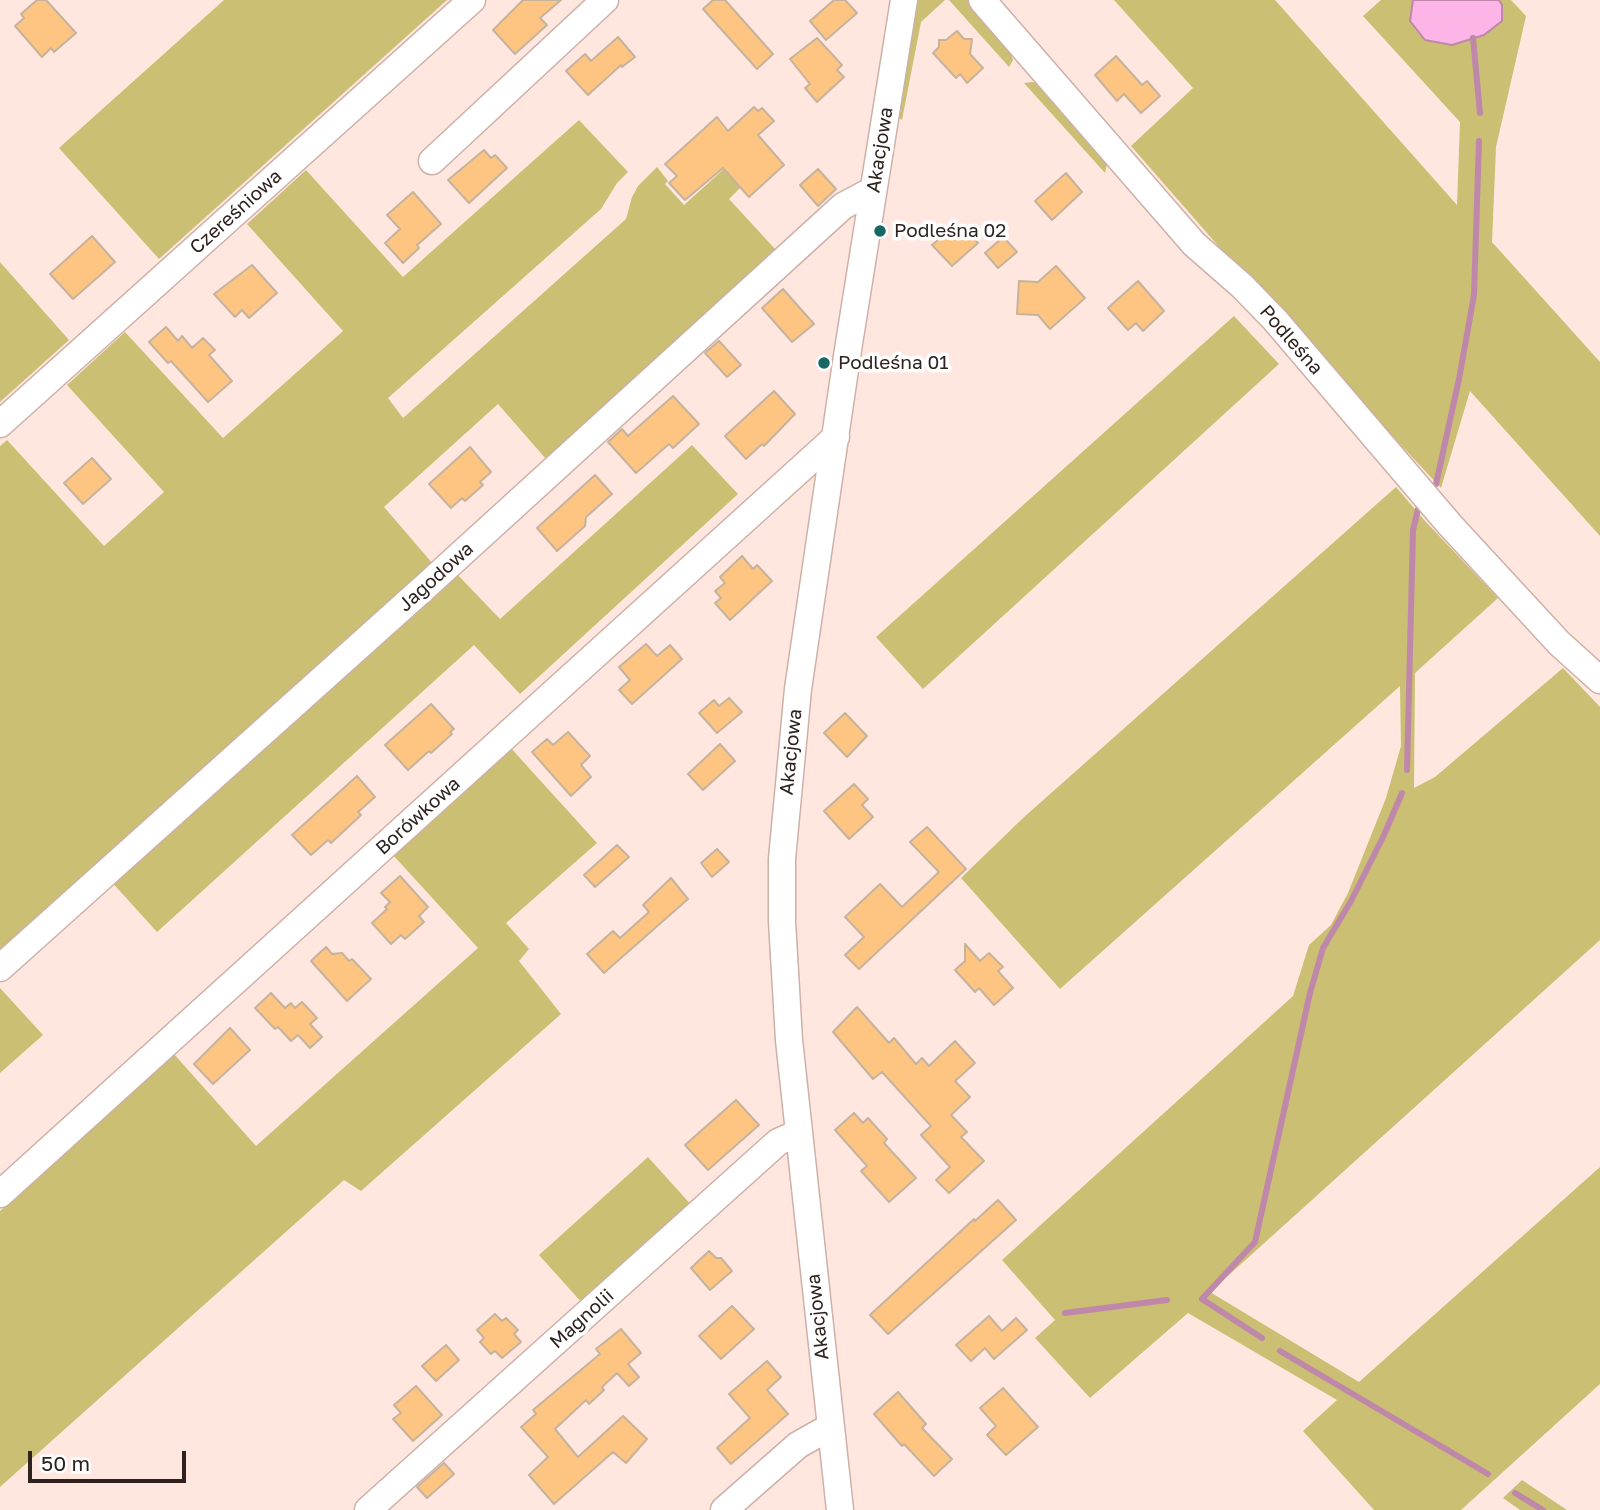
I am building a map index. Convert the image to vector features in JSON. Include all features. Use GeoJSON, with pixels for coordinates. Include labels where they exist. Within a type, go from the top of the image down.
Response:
{"type":"FeatureCollection","features":[{"type":"Feature","properties":{"kind":"street","name":"Czereśniowa"},"geometry":{"type":"LineString","coordinates":[[0,424],[472,0]]}},
{"type":"Feature","properties":{"kind":"street"},"geometry":{"type":"LineString","coordinates":[[432,161],[605,0]]}},
{"type":"Feature","properties":{"kind":"street","name":"Akacjowa"},"geometry":{"type":"LineString","coordinates":[[840,1510],[789,1040],[782,921],[782,859],[798,689],[904,0]]}},
{"type":"Feature","properties":{"kind":"street","name":"Podleśna"},"geometry":{"type":"LineString","coordinates":[[982,0],[1195,244],[1275,320],[1450,525],[1559,643],[1600,680]]}},
{"type":"Feature","properties":{"kind":"street","name":"Jagodowa"},"geometry":{"type":"LineString","coordinates":[[0,968],[426,586],[843,206],[873,190]]}},
{"type":"Feature","properties":{"kind":"street","name":"Borówkowa"},"geometry":{"type":"LineString","coordinates":[[0,1194],[836,437]]}},
{"type":"Feature","properties":{"kind":"street","name":"Magnolii"},"geometry":{"type":"LineString","coordinates":[[369,1510],[778,1142],[798,1133]]}},
{"type":"Feature","properties":{"kind":"street"},"geometry":{"type":"LineString","coordinates":[[724,1510],[798,1445],[830,1427]]}},
{"type":"Feature","properties":{"kind":"shaded area"},"geometry":{"type":"Polygon","coordinates":[[[224,0],[447,0],[159,259],[59,148],[224,0]]]}},
{"type":"Feature","properties":{"kind":"shaded area"},"geometry":{"type":"Polygon","coordinates":[[[918,0],[945,0],[921,22],[902,120],[895,115],[918,0]]]}},
{"type":"Feature","properties":{"kind":"shaded area"},"geometry":{"type":"Polygon","coordinates":[[[949,0],[973,0],[1011,54],[1013,60],[1009,67],[949,0]]]}},
{"type":"Feature","properties":{"kind":"shaded area"},"geometry":{"type":"Polygon","coordinates":[[[1114,0],[1275,0],[1457,205],[1460,122],[1363,16],[1381,0],[1511,0],[1526,16],[1496,147],[1492,242],[1600,362],[1600,536],[1470,391],[1441,488],[1269,304],[1131,146],[1193,88],[1114,0]]]}},
{"type":"Feature","properties":{"kind":"shaded area"},"geometry":{"type":"Polygon","coordinates":[[[1413,0],[1499,0],[1502,5],[1502,21],[1484,35],[1452,45],[1425,40],[1410,21],[1413,0]]]}},
{"type":"Feature","properties":{"kind":"shaded area"},"geometry":{"type":"Polygon","coordinates":[[[1024,83],[1040,83],[1108,159],[1105,173],[1024,83]]]}},
{"type":"Feature","properties":{"kind":"shaded area"},"geometry":{"type":"Polygon","coordinates":[[[579,120],[628,172],[617,183],[601,209],[388,398],[403,418],[626,219],[638,186],[657,167],[668,181],[665,184],[684,205],[725,168],[741,187],[729,199],[776,250],[546,459],[498,404],[384,507],[433,564],[0,960],[0,446],[7,440],[104,546],[164,492],[67,385],[125,332],[223,438],[343,331],[247,224],[306,170],[403,277],[579,120]]]}},
{"type":"Feature","properties":{"kind":"shaded area"},"geometry":{"type":"Polygon","coordinates":[[[0,262],[69,340],[0,402],[0,262]]]}},
{"type":"Feature","properties":{"kind":"shaded area"},"geometry":{"type":"Polygon","coordinates":[[[1234,316],[1279,364],[923,689],[876,637],[1234,316]]]}},
{"type":"Feature","properties":{"kind":"shaded area"},"geometry":{"type":"Polygon","coordinates":[[[692,445],[738,494],[520,694],[474,645],[157,932],[109,879],[454,571],[500,619],[692,445]]]}},
{"type":"Feature","properties":{"kind":"shaded area"},"geometry":{"type":"Polygon","coordinates":[[[1396,487],[1498,598],[1415,673],[1414,788],[1435,777],[1563,668],[1600,707],[1600,940],[1210,1292],[1359,1382],[1600,1167],[1600,1384],[1461,1510],[1374,1510],[1303,1431],[1337,1400],[1188,1313],[1090,1398],[1035,1338],[1055,1320],[1002,1260],[1293,996],[1309,945],[1331,925],[1348,893],[1386,798],[1401,746],[1400,686],[1060,989],[961,878],[1023,818],[1396,487]]]}},
{"type":"Feature","properties":{"kind":"shaded area"},"geometry":{"type":"Polygon","coordinates":[[[509,746],[597,843],[506,923],[529,949],[519,961],[561,1014],[361,1191],[344,1180],[0,1487],[0,1211],[173,1053],[256,1146],[478,948],[392,854],[509,746]]]}},
{"type":"Feature","properties":{"kind":"shaded area"},"geometry":{"type":"Polygon","coordinates":[[[0,988],[43,1035],[0,1073],[0,988]]]}},
{"type":"Feature","properties":{"kind":"shaded area"},"geometry":{"type":"Polygon","coordinates":[[[648,1157],[694,1208],[584,1305],[539,1255],[648,1157]]]}},
{"type":"Feature","properties":{"kind":"shaded area"},"geometry":{"type":"Polygon","coordinates":[[[1522,1480],[1567,1510],[1520,1510],[1503,1498],[1522,1480]]]}},
{"type":"Feature","properties":{"kind":"building"},"geometry":{"type":"Polygon","coordinates":[[[37,0],[46,0],[76,33],[54,52],[51,48],[42,57],[15,26],[24,18],[21,14],[37,0]]]}},
{"type":"Feature","properties":{"kind":"building"},"geometry":{"type":"Polygon","coordinates":[[[523,0],[561,0],[540,18],[547,25],[515,54],[493,30],[523,0]]]}},
{"type":"Feature","properties":{"kind":"building"},"geometry":{"type":"Polygon","coordinates":[[[713,0],[725,0],[773,54],[757,69],[703,9],[713,0]]]}},
{"type":"Feature","properties":{"kind":"building"},"geometry":{"type":"Polygon","coordinates":[[[834,0],[845,0],[857,13],[826,40],[810,21],[834,0]]]}},
{"type":"Feature","properties":{"kind":"building"},"geometry":{"type":"Polygon","coordinates":[[[957,31],[964,39],[972,39],[970,54],[983,68],[967,83],[960,74],[956,78],[933,53],[939,47],[939,40],[946,40],[957,31]]]}},
{"type":"Feature","properties":{"kind":"building"},"geometry":{"type":"Polygon","coordinates":[[[618,37],[635,57],[622,67],[621,65],[588,95],[566,71],[585,54],[591,61],[618,37]]]}},
{"type":"Feature","properties":{"kind":"building"},"geometry":{"type":"Polygon","coordinates":[[[817,38],[842,65],[837,70],[844,77],[817,102],[805,88],[810,84],[790,59],[817,38]]]}},
{"type":"Feature","properties":{"kind":"building"},"geometry":{"type":"Polygon","coordinates":[[[1116,56],[1142,85],[1147,81],[1160,96],[1141,113],[1124,94],[1117,101],[1095,75],[1116,56]]]}},
{"type":"Feature","properties":{"kind":"building"},"geometry":{"type":"Polygon","coordinates":[[[754,107],[758,111],[762,108],[774,121],[758,135],[784,165],[749,197],[723,168],[685,200],[669,183],[677,176],[665,164],[717,117],[728,131],[754,107]]]}},
{"type":"Feature","properties":{"kind":"building"},"geometry":{"type":"Polygon","coordinates":[[[484,150],[491,158],[495,155],[507,168],[469,203],[448,180],[484,150]]]}},
{"type":"Feature","properties":{"kind":"building"},"geometry":{"type":"Polygon","coordinates":[[[818,169],[836,189],[818,206],[800,185],[818,169]]]}},
{"type":"Feature","properties":{"kind":"building"},"geometry":{"type":"Polygon","coordinates":[[[1066,173],[1082,192],[1052,220],[1035,201],[1066,173]]]}},
{"type":"Feature","properties":{"kind":"building"},"geometry":{"type":"Polygon","coordinates":[[[413,192],[441,224],[417,245],[419,248],[403,263],[385,243],[400,229],[387,215],[413,192]]]}},
{"type":"Feature","properties":{"kind":"building"},"geometry":{"type":"Polygon","coordinates":[[[963,226],[978,243],[952,266],[932,245],[953,227],[957,231],[963,226]]]}},
{"type":"Feature","properties":{"kind":"building"},"geometry":{"type":"Polygon","coordinates":[[[92,236],[115,262],[73,299],[50,274],[92,236]]]}},
{"type":"Feature","properties":{"kind":"building"},"geometry":{"type":"Polygon","coordinates":[[[1003,237],[1017,252],[998,268],[985,253],[1003,237]]]}},
{"type":"Feature","properties":{"kind":"building"},"geometry":{"type":"Polygon","coordinates":[[[252,265],[277,293],[249,318],[242,310],[235,317],[214,294],[252,265]]]}},
{"type":"Feature","properties":{"kind":"building"},"geometry":{"type":"Polygon","coordinates":[[[1056,266],[1085,298],[1050,329],[1038,315],[1017,314],[1019,281],[1038,282],[1056,266]]]}},
{"type":"Feature","properties":{"kind":"building"},"geometry":{"type":"Polygon","coordinates":[[[1138,281],[1164,311],[1143,331],[1136,323],[1128,330],[1108,308],[1138,281]]]}},
{"type":"Feature","properties":{"kind":"building"},"geometry":{"type":"Polygon","coordinates":[[[783,289],[814,324],[792,342],[762,308],[783,289]]]}},
{"type":"Feature","properties":{"kind":"building"},"geometry":{"type":"Polygon","coordinates":[[[166,327],[178,341],[182,336],[192,348],[203,338],[215,350],[209,355],[232,381],[208,402],[171,361],[168,363],[149,342],[166,327]]]}},
{"type":"Feature","properties":{"kind":"building"},"geometry":{"type":"Polygon","coordinates":[[[719,341],[741,365],[727,377],[705,353],[719,341]]]}},
{"type":"Feature","properties":{"kind":"building"},"geometry":{"type":"Polygon","coordinates":[[[774,391],[795,414],[764,446],[762,444],[746,459],[725,436],[774,391]]]}},
{"type":"Feature","properties":{"kind":"building"},"geometry":{"type":"Polygon","coordinates":[[[673,396],[699,424],[673,448],[669,444],[636,473],[608,442],[622,429],[628,436],[673,396]]]}},
{"type":"Feature","properties":{"kind":"building"},"geometry":{"type":"Polygon","coordinates":[[[470,447],[491,472],[480,482],[483,485],[465,501],[462,498],[451,508],[429,484],[470,447]]]}},
{"type":"Feature","properties":{"kind":"building"},"geometry":{"type":"Polygon","coordinates":[[[92,458],[111,479],[83,504],[64,483],[92,458]]]}},
{"type":"Feature","properties":{"kind":"building"},"geometry":{"type":"Polygon","coordinates":[[[595,475],[612,494],[586,517],[585,526],[557,551],[537,528],[595,475]]]}},
{"type":"Feature","properties":{"kind":"building"},"geometry":{"type":"Polygon","coordinates":[[[742,556],[753,569],[757,565],[772,581],[730,620],[715,603],[721,598],[715,591],[725,583],[720,577],[742,556]]]}},
{"type":"Feature","properties":{"kind":"building"},"geometry":{"type":"Polygon","coordinates":[[[646,644],[657,656],[670,645],[682,659],[632,704],[619,690],[630,680],[619,667],[646,644]]]}},
{"type":"Feature","properties":{"kind":"building"},"geometry":{"type":"Polygon","coordinates":[[[729,698],[742,712],[717,733],[699,713],[714,700],[719,706],[729,698]]]}},
{"type":"Feature","properties":{"kind":"building"},"geometry":{"type":"Polygon","coordinates":[[[431,704],[454,729],[431,753],[429,751],[408,770],[385,745],[431,704]]]}},
{"type":"Feature","properties":{"kind":"building"},"geometry":{"type":"Polygon","coordinates":[[[845,713],[867,736],[847,757],[824,733],[845,713]]]}},
{"type":"Feature","properties":{"kind":"building"},"geometry":{"type":"Polygon","coordinates":[[[568,732],[590,756],[581,765],[591,777],[571,796],[532,752],[547,739],[553,745],[568,732]]]}},
{"type":"Feature","properties":{"kind":"building"},"geometry":{"type":"Polygon","coordinates":[[[720,744],[735,761],[703,790],[688,774],[720,744]]]}},
{"type":"Feature","properties":{"kind":"building"},"geometry":{"type":"Polygon","coordinates":[[[357,776],[375,797],[358,812],[361,815],[331,843],[328,840],[311,855],[292,835],[357,776]]]}},
{"type":"Feature","properties":{"kind":"building"},"geometry":{"type":"Polygon","coordinates":[[[854,784],[868,799],[862,805],[873,817],[849,839],[824,811],[854,784]]]}},
{"type":"Feature","properties":{"kind":"building"},"geometry":{"type":"Polygon","coordinates":[[[927,827],[966,869],[859,969],[845,955],[864,937],[845,917],[880,884],[902,907],[939,872],[910,842],[927,827]]]}},
{"type":"Feature","properties":{"kind":"building"},"geometry":{"type":"Polygon","coordinates":[[[617,845],[629,857],[595,887],[584,875],[617,845]]]}},
{"type":"Feature","properties":{"kind":"building"},"geometry":{"type":"Polygon","coordinates":[[[717,849],[729,862],[712,877],[701,863],[717,849]]]}},
{"type":"Feature","properties":{"kind":"building"},"geometry":{"type":"Polygon","coordinates":[[[400,876],[428,907],[419,916],[424,922],[405,939],[401,935],[391,944],[372,923],[387,909],[385,907],[390,902],[381,893],[400,876]]]}},
{"type":"Feature","properties":{"kind":"building"},"geometry":{"type":"Polygon","coordinates":[[[671,878],[688,899],[604,973],[587,954],[613,931],[620,938],[649,912],[643,905],[671,878]]]}},
{"type":"Feature","properties":{"kind":"building"},"geometry":{"type":"Polygon","coordinates":[[[965,944],[980,961],[989,953],[1003,967],[998,971],[1013,988],[994,1005],[979,988],[975,992],[955,970],[965,961],[965,944]]]}},
{"type":"Feature","properties":{"kind":"building"},"geometry":{"type":"Polygon","coordinates":[[[326,947],[332,954],[342,953],[349,961],[352,959],[371,979],[347,1001],[311,961],[326,947]]]}},
{"type":"Feature","properties":{"kind":"building"},"geometry":{"type":"Polygon","coordinates":[[[271,993],[285,1008],[291,1003],[295,1008],[302,1002],[317,1018],[310,1024],[322,1037],[310,1048],[298,1035],[291,1041],[255,1008],[271,993]]]}},
{"type":"Feature","properties":{"kind":"building"},"geometry":{"type":"Polygon","coordinates":[[[857,1007],[889,1043],[894,1038],[916,1064],[922,1058],[929,1066],[955,1041],[975,1063],[955,1081],[970,1097],[951,1115],[967,1132],[961,1137],[984,1161],[949,1193],[936,1180],[950,1167],[921,1135],[931,1126],[882,1072],[873,1079],[833,1032],[857,1007]]]}},
{"type":"Feature","properties":{"kind":"building"},"geometry":{"type":"Polygon","coordinates":[[[230,1028],[250,1050],[213,1084],[194,1064],[230,1028]]]}},
{"type":"Feature","properties":{"kind":"building"},"geometry":{"type":"Polygon","coordinates":[[[736,1100],[759,1125],[708,1170],[685,1145],[736,1100]]]}},
{"type":"Feature","properties":{"kind":"building"},"geometry":{"type":"Polygon","coordinates":[[[854,1113],[863,1123],[868,1118],[887,1139],[884,1143],[916,1178],[889,1202],[861,1171],[867,1166],[835,1130],[854,1113]]]}},
{"type":"Feature","properties":{"kind":"building"},"geometry":{"type":"Polygon","coordinates":[[[998,1200],[1016,1220],[888,1334],[870,1315],[998,1200]]]}},
{"type":"Feature","properties":{"kind":"building"},"geometry":{"type":"Polygon","coordinates":[[[709,1251],[716,1258],[721,1258],[732,1271],[710,1290],[691,1268],[709,1251]]]}},
{"type":"Feature","properties":{"kind":"building"},"geometry":{"type":"Polygon","coordinates":[[[732,1306],[754,1329],[721,1359],[699,1336],[732,1306]]]}},
{"type":"Feature","properties":{"kind":"building"},"geometry":{"type":"Polygon","coordinates":[[[495,1314],[502,1321],[506,1318],[518,1330],[514,1334],[521,1342],[502,1358],[495,1351],[491,1354],[480,1342],[484,1338],[477,1330],[495,1314]]]}},
{"type":"Feature","properties":{"kind":"building"},"geometry":{"type":"Polygon","coordinates":[[[989,1316],[1002,1331],[1016,1318],[1027,1330],[994,1359],[985,1348],[971,1361],[956,1345],[989,1316]]]}},
{"type":"Feature","properties":{"kind":"building"},"geometry":{"type":"Polygon","coordinates":[[[621,1329],[641,1353],[628,1364],[639,1377],[629,1386],[617,1373],[589,1404],[586,1400],[555,1429],[578,1457],[623,1416],[647,1439],[626,1463],[613,1452],[554,1504],[529,1475],[548,1457],[521,1427],[536,1414],[533,1410],[600,1354],[596,1349],[621,1329]]]}},
{"type":"Feature","properties":{"kind":"building"},"geometry":{"type":"Polygon","coordinates":[[[446,1345],[459,1360],[436,1381],[422,1366],[446,1345]]]}},
{"type":"Feature","properties":{"kind":"building"},"geometry":{"type":"Polygon","coordinates":[[[767,1361],[781,1377],[767,1390],[788,1414],[731,1464],[717,1448],[750,1418],[729,1394],[767,1361]]]}},
{"type":"Feature","properties":{"kind":"building"},"geometry":{"type":"Polygon","coordinates":[[[416,1386],[442,1415],[413,1441],[393,1419],[401,1413],[394,1405],[416,1386]]]}},
{"type":"Feature","properties":{"kind":"building"},"geometry":{"type":"Polygon","coordinates":[[[1003,1388],[1038,1427],[1006,1455],[987,1435],[996,1426],[980,1408],[1003,1388]]]}},
{"type":"Feature","properties":{"kind":"building"},"geometry":{"type":"Polygon","coordinates":[[[898,1392],[926,1424],[922,1428],[952,1459],[934,1476],[904,1444],[902,1446],[874,1414],[898,1392]]]}},
{"type":"Feature","properties":{"kind":"building"},"geometry":{"type":"Polygon","coordinates":[[[444,1463],[454,1474],[427,1498],[417,1487],[444,1463]]]}},
{"type":"Feature","properties":{"kind":"waterway"},"geometry":{"type":"LineString","coordinates":[[1473,38],[1480,113]]}},
{"type":"Feature","properties":{"kind":"waterway"},"geometry":{"type":"LineString","coordinates":[[1436,484],[1474,295],[1479,141]]}},
{"type":"Feature","properties":{"kind":"waterway"},"geometry":{"type":"LineString","coordinates":[[1407,770],[1413,530],[1418,509]]}},
{"type":"Feature","properties":{"kind":"waterway"},"geometry":{"type":"LineString","coordinates":[[1262,1338],[1202,1299],[1255,1242],[1310,993],[1323,948],[1351,901],[1402,793]]}},
{"type":"Feature","properties":{"kind":"waterway"},"geometry":{"type":"LineString","coordinates":[[1065,1313],[1167,1300]]}},
{"type":"Feature","properties":{"kind":"waterway"},"geometry":{"type":"LineString","coordinates":[[1280,1351],[1488,1474]]}},
{"type":"Feature","properties":{"kind":"waterway"},"geometry":{"type":"LineString","coordinates":[[1515,1493],[1543,1510]]}},
{"type":"Feature","properties":{"kind":"place","name":"Podleśna 02"},"geometry":{"type":"Point","coordinates":[880,231]}},
{"type":"Feature","properties":{"kind":"place","name":"Podleśna 01"},"geometry":{"type":"Point","coordinates":[824,363]}}]}
